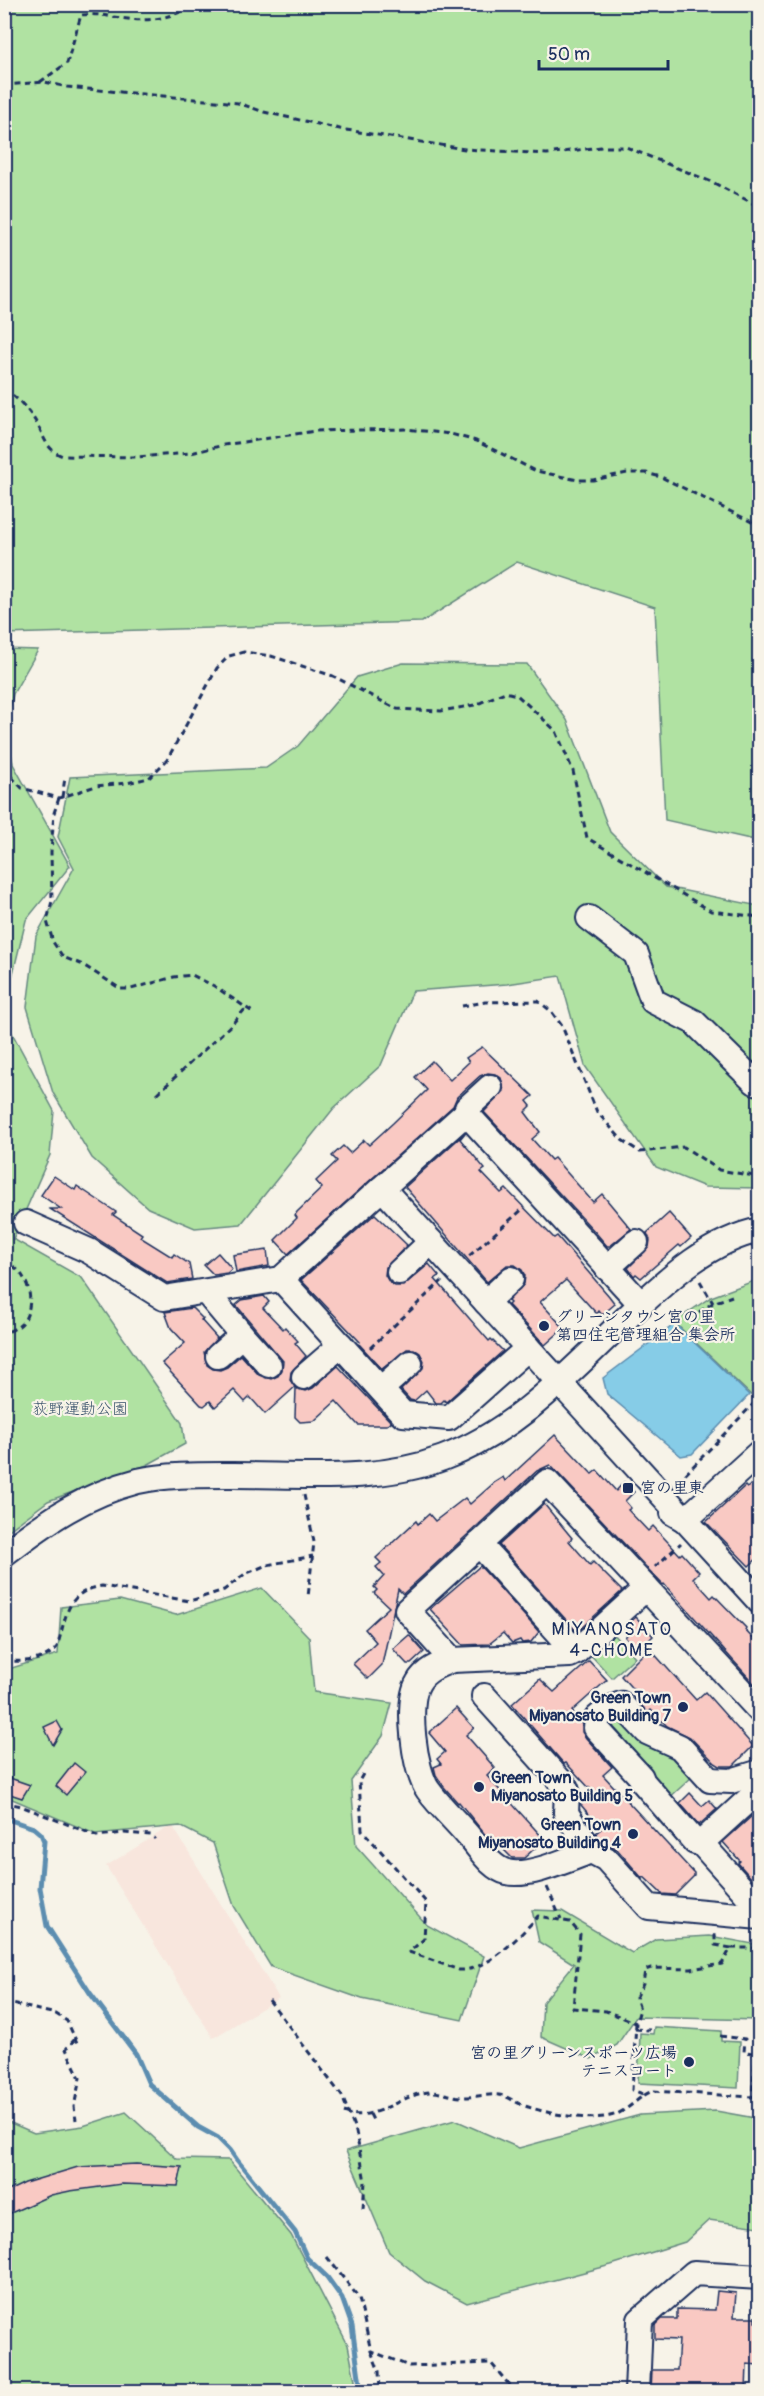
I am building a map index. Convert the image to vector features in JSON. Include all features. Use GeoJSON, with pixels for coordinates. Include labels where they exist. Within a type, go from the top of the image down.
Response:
{"type":"FeatureCollection","features":[{"type":"Feature","properties":{"kind":"street"},"geometry":{"type":"LineString","coordinates":[[589,918],[636,954],[653,1001],[694,1022],[728,1058],[759,1083]]}},
{"type":"Feature","properties":{"kind":"street"},"geometry":{"type":"LineString","coordinates":[[39,1223],[164,1298],[280,1279],[466,1113],[467,1108],[490,1087]]}},
{"type":"Feature","properties":{"kind":"street"},"geometry":{"type":"LineString","coordinates":[[466,1113],[641,1304]]}},
{"type":"Feature","properties":{"kind":"street"},"geometry":{"type":"LineString","coordinates":[[382,1188],[597,1424],[685,1530],[750,1585],[759,1602]]}},
{"type":"Feature","properties":{"kind":"street"},"geometry":{"type":"LineString","coordinates":[[4,1554],[48,1520],[111,1490],[139,1481],[203,1475],[365,1475],[443,1458],[483,1440],[528,1408],[675,1274],[726,1242],[759,1230]]}},
{"type":"Feature","properties":{"kind":"street"},"geometry":{"type":"LineString","coordinates":[[399,1272],[431,1242]]}},
{"type":"Feature","properties":{"kind":"street"},"geometry":{"type":"LineString","coordinates":[[607,1268],[636,1242]]}},
{"type":"Feature","properties":{"kind":"street"},"geometry":{"type":"LineString","coordinates":[[280,1279],[403,1414],[449,1418],[528,1348]]}},
{"type":"Feature","properties":{"kind":"street"},"geometry":{"type":"LineString","coordinates":[[486,1302],[511,1279]]}},
{"type":"Feature","properties":{"kind":"street"},"geometry":{"type":"LineString","coordinates":[[206,1292],[269,1365]]}},
{"type":"Feature","properties":{"kind":"street"},"geometry":{"type":"LineString","coordinates":[[218,1356],[242,1335]]}},
{"type":"Feature","properties":{"kind":"street"},"geometry":{"type":"LineString","coordinates":[[304,1377],[348,1353]]}},
{"type":"Feature","properties":{"kind":"street"},"geometry":{"type":"LineString","coordinates":[[381,1389],[410,1363]]}},
{"type":"Feature","properties":{"kind":"street"},"geometry":{"type":"LineString","coordinates":[[685,1530],[759,1452]]}},
{"type":"Feature","properties":{"kind":"street"},"geometry":{"type":"LineString","coordinates":[[452,1660],[407,1610],[547,1482],[759,1711]]}},
{"type":"Feature","properties":{"kind":"street"},"geometry":{"type":"LineString","coordinates":[[478,1544],[576,1652]]}},
{"type":"Feature","properties":{"kind":"street"},"geometry":{"type":"LineString","coordinates":[[591,1851],[539,1869],[516,1874],[496,1868],[426,1788],[418,1762],[411,1721],[416,1688],[419,1680],[434,1667],[452,1660],[570,1655],[576,1652],[643,1585]]}},
{"type":"Feature","properties":{"kind":"street"},"geometry":{"type":"LineString","coordinates":[[484,1696],[565,1786],[567,1791],[566,1813],[591,1851],[606,1859],[649,1907],[759,1917]]}},
{"type":"Feature","properties":{"kind":"street"},"geometry":{"type":"LineString","coordinates":[[759,1772],[731,1781],[710,1780],[680,1746],[647,1732],[621,1704],[608,1709],[597,1718],[596,1728],[642,1777],[642,1781],[695,1842],[701,1843],[759,1909]]}},
{"type":"Feature","properties":{"kind":"street"},"geometry":{"type":"LineString","coordinates":[[701,1843],[759,1789]]}},
{"type":"Feature","properties":{"kind":"street"},"geometry":{"type":"LineString","coordinates":[[637,2391],[640,2320],[694,2273],[759,2277]]}},
{"type":"Feature","properties":{"kind":"path"},"geometry":{"type":"LineString","coordinates":[[39,83],[67,63],[81,15],[159,19],[184,11],[196,4]]}},
{"type":"Feature","properties":{"kind":"path"},"geometry":{"type":"LineString","coordinates":[[4,85],[39,83],[238,103],[264,112],[340,129],[465,150],[547,154],[601,147],[626,147],[714,183],[759,207]]}},
{"type":"Feature","properties":{"kind":"path"},"geometry":{"type":"LineString","coordinates":[[4,389],[17,398],[29,413],[48,447],[54,453],[63,456],[137,457],[191,453],[224,445],[315,431],[406,429],[451,434],[476,441],[536,471],[578,480],[593,480],[627,473],[646,473],[661,477],[759,525]]}},
{"type":"Feature","properties":{"kind":"path"},"geometry":{"type":"LineString","coordinates":[[4,769],[22,788],[49,797],[62,797],[96,786],[148,778],[167,760],[217,668],[229,656],[244,652],[271,656],[333,676],[397,709],[441,711],[475,705],[505,692],[517,695],[556,731],[573,771],[587,838],[711,911],[759,916]]}},
{"type":"Feature","properties":{"kind":"path"},"geometry":{"type":"LineString","coordinates":[[65,778],[62,797],[54,813],[51,852],[52,901],[47,921],[53,942],[63,957],[83,965],[121,988],[131,989],[174,977],[192,975],[214,986],[254,1013]]}},
{"type":"Feature","properties":{"kind":"path"},"geometry":{"type":"LineString","coordinates":[[462,1006],[485,1002],[538,1001],[562,1026],[597,1112],[622,1140],[640,1152],[684,1147],[720,1170],[759,1177]]}},
{"type":"Feature","properties":{"kind":"path"},"geometry":{"type":"LineString","coordinates":[[157,1094],[246,1008]]}},
{"type":"Feature","properties":{"kind":"path"},"geometry":{"type":"LineString","coordinates":[[348,1353],[456,1269],[540,1193]]}},
{"type":"Feature","properties":{"kind":"path"},"geometry":{"type":"LineString","coordinates":[[4,1261],[13,1265],[26,1280],[29,1296],[24,1321],[4,1334]]}},
{"type":"Feature","properties":{"kind":"path"},"geometry":{"type":"LineString","coordinates":[[696,1274],[713,1303]]}},
{"type":"Feature","properties":{"kind":"path"},"geometry":{"type":"LineString","coordinates":[[699,1312],[713,1303],[732,1296]]}},
{"type":"Feature","properties":{"kind":"path"},"geometry":{"type":"LineString","coordinates":[[685,1474],[759,1397]]}},
{"type":"Feature","properties":{"kind":"path"},"geometry":{"type":"LineString","coordinates":[[299,1476],[314,1542],[308,1597]]}},
{"type":"Feature","properties":{"kind":"path"},"geometry":{"type":"LineString","coordinates":[[643,1585],[685,1530]]}},
{"type":"Feature","properties":{"kind":"path"},"geometry":{"type":"LineString","coordinates":[[4,1661],[21,1662],[40,1659],[53,1652],[57,1647],[71,1602],[88,1589],[102,1586],[190,1600],[224,1590],[245,1574],[267,1565],[313,1556]]}},
{"type":"Feature","properties":{"kind":"path"},"geometry":{"type":"LineString","coordinates":[[363,1774],[359,1781],[362,1830],[426,1902],[424,1939],[409,1952],[459,1970],[468,1971],[505,1950],[538,1916],[549,1920],[570,1922],[580,1934],[573,2008],[606,2011],[636,2023]]}},
{"type":"Feature","properties":{"kind":"path"},"geometry":{"type":"LineString","coordinates":[[4,1802],[21,1806],[97,1836],[124,1833],[152,1835],[155,1839]]}},
{"type":"Feature","properties":{"kind":"path"},"geometry":{"type":"LineString","coordinates":[[539,1869],[561,1920]]}},
{"type":"Feature","properties":{"kind":"path"},"geometry":{"type":"LineString","coordinates":[[714,1912],[715,1945],[731,1948],[759,1948]]}},
{"type":"Feature","properties":{"kind":"path"},"geometry":{"type":"LineString","coordinates":[[643,2094],[632,2090],[635,2029],[640,2009],[636,1998],[643,1984],[645,1970],[651,1968],[691,1969],[722,1964],[731,1948]]}},
{"type":"Feature","properties":{"kind":"path"},"geometry":{"type":"LineString","coordinates":[[269,2000],[342,2096],[346,2113],[356,2132],[365,2182],[363,2209]]}},
{"type":"Feature","properties":{"kind":"path"},"geometry":{"type":"LineString","coordinates":[[4,2002],[56,2014],[67,2021],[78,2046]]}},
{"type":"Feature","properties":{"kind":"path"},"geometry":{"type":"LineString","coordinates":[[635,2029],[650,2030]]}},
{"type":"Feature","properties":{"kind":"path"},"geometry":{"type":"LineString","coordinates":[[720,2036],[745,2038],[744,2052],[755,2053]]}},
{"type":"Feature","properties":{"kind":"path"},"geometry":{"type":"LineString","coordinates":[[75,2039],[66,2049],[80,2078],[74,2107],[76,2120]]}},
{"type":"Feature","properties":{"kind":"path"},"geometry":{"type":"LineString","coordinates":[[346,2113],[370,2114],[397,2102],[430,2092],[460,2097],[501,2095],[525,2106],[568,2116],[612,2116],[635,2102],[643,2094],[653,2091],[752,2097],[755,2053],[759,2044]]}},
{"type":"Feature","properties":{"kind":"path"},"geometry":{"type":"LineString","coordinates":[[370,2114],[374,2120]]}},
{"type":"Feature","properties":{"kind":"path"},"geometry":{"type":"LineString","coordinates":[[327,2256],[359,2298],[371,2351],[379,2371],[380,2391]]}},
{"type":"Feature","properties":{"kind":"path"},"geometry":{"type":"LineString","coordinates":[[371,2351],[409,2366],[490,2363],[515,2391]]}},
{"type":"Feature","properties":{"kind":"shaded area"},"geometry":{"type":"Polygon","coordinates":[[[172,1825],[279,1998],[213,2038],[106,1866],[172,1825]]]}},
{"type":"Feature","properties":{"kind":"green space"},"geometry":{"type":"Polygon","coordinates":[[[4,5],[759,5],[759,841],[665,820],[655,607],[517,562],[422,622],[5,634],[4,5]]]}},
{"type":"Feature","properties":{"kind":"green space","name":"荻野運動公園"},"geometry":{"type":"Polygon","coordinates":[[[4,649],[38,650],[13,694],[6,726],[13,764],[70,866],[26,920],[7,998],[11,1031],[54,1111],[50,1155],[13,1239],[82,1278],[182,1423],[185,1444],[147,1465],[48,1501],[5,1533],[4,649]]]}},
{"type":"Feature","properties":{"kind":"green space"},"geometry":{"type":"Polygon","coordinates":[[[403,663],[527,664],[567,720],[610,832],[666,887],[759,906],[759,1188],[705,1187],[656,1167],[585,1066],[560,976],[507,984],[413,991],[381,1065],[334,1108],[241,1224],[195,1228],[148,1208],[92,1158],[53,1093],[27,1007],[36,936],[74,868],[58,837],[70,777],[266,768],[298,746],[357,677],[403,663]]]}},
{"type":"Feature","properties":{"kind":"green space"},"geometry":{"type":"Polygon","coordinates":[[[759,1279],[760,1392],[754,1398],[674,1322],[711,1297],[759,1279]]]}},
{"type":"Feature","properties":{"kind":"green space"},"geometry":{"type":"Polygon","coordinates":[[[262,1588],[309,1637],[314,1692],[392,1703],[383,1736],[351,1781],[356,1846],[427,1925],[484,1956],[462,2020],[362,1999],[271,1967],[234,1906],[213,1843],[180,1826],[95,1834],[5,1796],[5,1670],[58,1654],[61,1607],[120,1600],[176,1615],[262,1588]]]}},
{"type":"Feature","properties":{"kind":"green space"},"geometry":{"type":"Polygon","coordinates":[[[611,1631],[635,1657],[612,1678],[588,1652],[611,1631]]]}},
{"type":"Feature","properties":{"kind":"green space"},"geometry":{"type":"Polygon","coordinates":[[[625,1716],[678,1759],[693,1776],[667,1800],[649,1780],[645,1763],[613,1726],[625,1716]]]}},
{"type":"Feature","properties":{"kind":"green space"},"geometry":{"type":"Polygon","coordinates":[[[532,1910],[562,1911],[632,1953],[656,1939],[710,1936],[759,1945],[759,2020],[636,2017],[617,2045],[591,2059],[541,2037],[543,2002],[574,1964],[539,1942],[532,1910]]]}},
{"type":"Feature","properties":{"kind":"green space","name":"宮の里グリーンスポーツ広場 テニスコート"},"geometry":{"type":"Polygon","coordinates":[[[654,2027],[721,2031],[721,2041],[740,2042],[738,2088],[638,2083],[640,2033],[653,2034],[654,2027]]]}},
{"type":"Feature","properties":{"kind":"green space"},"geometry":{"type":"Polygon","coordinates":[[[759,2050],[759,2227],[709,2220],[685,2242],[611,2265],[467,2303],[425,2281],[389,2252],[346,2151],[455,2120],[519,2148],[640,2115],[716,2111],[755,2118],[759,2050]]]}},
{"type":"Feature","properties":{"kind":"green space"},"geometry":{"type":"Polygon","coordinates":[[[126,2112],[177,2159],[229,2160],[291,2235],[348,2345],[357,2391],[5,2391],[4,2120],[34,2133],[83,2126],[126,2112]]]}},
{"type":"Feature","properties":{"kind":"water"},"geometry":{"type":"Polygon","coordinates":[[[675,1324],[749,1395],[692,1454],[681,1456],[607,1394],[603,1378],[675,1324]]]}},
{"type":"Feature","properties":{"kind":"building"},"geometry":{"type":"Polygon","coordinates":[[[482,1047],[533,1096],[527,1101],[531,1106],[525,1112],[540,1132],[532,1139],[551,1160],[554,1158],[593,1202],[602,1194],[631,1229],[607,1246],[484,1112],[504,1091],[501,1078],[488,1073],[480,1076],[457,1097],[453,1106],[288,1254],[275,1240],[297,1218],[295,1215],[297,1212],[322,1188],[316,1181],[337,1161],[332,1156],[343,1146],[350,1153],[364,1140],[369,1145],[393,1123],[427,1090],[415,1077],[432,1061],[450,1080],[469,1062],[466,1058],[482,1047]]]}},
{"type":"Feature","properties":{"kind":"building"},"geometry":{"type":"Polygon","coordinates":[[[465,1133],[460,1139],[485,1169],[481,1172],[501,1193],[506,1189],[554,1238],[557,1236],[609,1296],[615,1304],[602,1315],[599,1311],[597,1314],[566,1280],[540,1302],[564,1328],[545,1345],[508,1305],[510,1303],[508,1301],[524,1284],[525,1276],[522,1270],[515,1265],[507,1265],[487,1282],[405,1187],[465,1133]]]}},
{"type":"Feature","properties":{"kind":"building"},"geometry":{"type":"Polygon","coordinates":[[[54,1176],[75,1190],[77,1186],[116,1212],[113,1215],[142,1234],[140,1237],[172,1257],[174,1254],[189,1264],[192,1279],[167,1283],[50,1209],[61,1209],[41,1195],[54,1176]]]}},
{"type":"Feature","properties":{"kind":"building"},"geometry":{"type":"Polygon","coordinates":[[[669,1213],[691,1238],[681,1247],[679,1245],[641,1278],[636,1274],[634,1276],[628,1268],[649,1247],[650,1240],[647,1233],[669,1213]]]}},
{"type":"Feature","properties":{"kind":"building"},"geometry":{"type":"Polygon","coordinates":[[[375,1214],[407,1245],[386,1267],[385,1275],[389,1282],[395,1286],[403,1286],[429,1264],[439,1276],[435,1279],[489,1341],[491,1339],[503,1351],[446,1402],[444,1400],[436,1403],[426,1390],[414,1401],[410,1400],[401,1390],[423,1368],[424,1361],[420,1353],[414,1349],[407,1349],[382,1369],[359,1344],[360,1342],[301,1280],[375,1214]]]}},
{"type":"Feature","properties":{"kind":"building"},"geometry":{"type":"Polygon","coordinates":[[[267,1250],[269,1266],[236,1272],[233,1255],[267,1250]]]}},
{"type":"Feature","properties":{"kind":"building"},"geometry":{"type":"Polygon","coordinates":[[[218,1253],[232,1269],[227,1273],[214,1275],[204,1265],[218,1253]]]}},
{"type":"Feature","properties":{"kind":"building"},"geometry":{"type":"Polygon","coordinates":[[[264,1296],[269,1302],[263,1308],[298,1341],[295,1343],[306,1356],[291,1372],[290,1380],[295,1387],[265,1414],[250,1397],[245,1402],[234,1390],[215,1407],[210,1401],[204,1406],[201,1405],[162,1363],[185,1343],[171,1328],[165,1312],[192,1308],[203,1319],[201,1320],[217,1338],[204,1352],[207,1365],[213,1369],[220,1370],[227,1367],[241,1355],[259,1375],[271,1379],[278,1376],[282,1370],[283,1361],[236,1305],[242,1300],[264,1296]]]}},
{"type":"Feature","properties":{"kind":"building"},"geometry":{"type":"Polygon","coordinates":[[[338,1366],[391,1422],[387,1425],[358,1425],[336,1401],[314,1421],[300,1422],[295,1417],[296,1388],[306,1391],[313,1388],[338,1366]]]}},
{"type":"Feature","properties":{"kind":"building"},"geometry":{"type":"Polygon","coordinates":[[[555,1435],[592,1474],[597,1470],[616,1491],[624,1482],[634,1492],[625,1501],[631,1508],[628,1510],[648,1531],[653,1526],[680,1555],[682,1553],[699,1572],[693,1578],[711,1598],[714,1595],[746,1628],[745,1630],[759,1645],[759,1689],[664,1584],[550,1465],[537,1471],[403,1594],[398,1589],[382,1665],[368,1679],[353,1664],[376,1642],[365,1629],[389,1607],[374,1593],[377,1590],[374,1587],[384,1576],[376,1567],[381,1563],[376,1558],[416,1521],[418,1524],[429,1514],[435,1521],[465,1498],[470,1504],[495,1482],[503,1477],[505,1481],[555,1435]]]}},
{"type":"Feature","properties":{"kind":"building"},"geometry":{"type":"Polygon","coordinates":[[[759,1477],[759,1557],[749,1566],[706,1522],[745,1486],[747,1488],[759,1477]]]}},
{"type":"Feature","properties":{"kind":"building"},"geometry":{"type":"Polygon","coordinates":[[[544,1504],[572,1538],[569,1541],[590,1565],[593,1562],[622,1591],[577,1632],[499,1545],[544,1504]]]}},
{"type":"Feature","properties":{"kind":"building"},"geometry":{"type":"Polygon","coordinates":[[[480,1566],[539,1632],[531,1642],[522,1643],[520,1640],[512,1643],[503,1633],[489,1644],[463,1645],[430,1609],[480,1566]]]}},
{"type":"Feature","properties":{"kind":"building"},"geometry":{"type":"Polygon","coordinates":[[[636,1617],[653,1636],[638,1651],[625,1637],[629,1633],[625,1627],[636,1617]]]}},
{"type":"Feature","properties":{"kind":"building"},"geometry":{"type":"Polygon","coordinates":[[[409,1635],[424,1652],[411,1664],[407,1664],[393,1649],[409,1635]]]}},
{"type":"Feature","properties":{"kind":"building","name":"Green Town Miyanosato Building 7"},"geometry":{"type":"Polygon","coordinates":[[[649,1648],[696,1700],[705,1692],[753,1746],[733,1766],[720,1766],[715,1763],[690,1737],[667,1726],[651,1710],[648,1713],[635,1698],[638,1695],[621,1676],[649,1648]]]}},
{"type":"Feature","properties":{"kind":"building"},"geometry":{"type":"Polygon","coordinates":[[[589,1661],[607,1680],[572,1711],[582,1723],[582,1732],[586,1738],[612,1767],[603,1775],[694,1873],[694,1876],[675,1895],[662,1894],[644,1877],[642,1878],[617,1849],[601,1840],[596,1833],[601,1829],[581,1805],[581,1802],[592,1791],[566,1763],[564,1764],[512,1704],[540,1679],[554,1692],[589,1661]]]}},
{"type":"Feature","properties":{"kind":"building","name":"Green Town Miyanosato Building 5"},"geometry":{"type":"Polygon","coordinates":[[[456,1708],[474,1728],[466,1735],[495,1768],[487,1776],[544,1840],[524,1858],[512,1858],[494,1840],[491,1842],[436,1775],[434,1767],[441,1764],[437,1759],[445,1752],[429,1733],[456,1708]]]}},
{"type":"Feature","properties":{"kind":"building"},"geometry":{"type":"Polygon","coordinates":[[[57,1721],[62,1730],[53,1745],[44,1727],[57,1721]]]}},
{"type":"Feature","properties":{"kind":"building"},"geometry":{"type":"Polygon","coordinates":[[[74,1763],[85,1772],[66,1795],[56,1786],[74,1763]]]}},
{"type":"Feature","properties":{"kind":"building"},"geometry":{"type":"Polygon","coordinates":[[[4,1776],[30,1785],[22,1798],[4,1792],[4,1776]]]}},
{"type":"Feature","properties":{"kind":"building"},"geometry":{"type":"Polygon","coordinates":[[[690,1793],[702,1806],[709,1800],[717,1809],[699,1825],[680,1803],[690,1793]]]}},
{"type":"Feature","properties":{"kind":"building"},"geometry":{"type":"Polygon","coordinates":[[[752,1816],[759,1824],[759,1887],[723,1842],[752,1816]]]}},
{"type":"Feature","properties":{"kind":"building"},"geometry":{"type":"Polygon","coordinates":[[[136,2164],[182,2167],[178,2186],[122,2184],[70,2191],[51,2195],[4,2216],[4,2193],[25,2183],[78,2167],[136,2164]]]}},
{"type":"Feature","properties":{"kind":"building"},"geometry":{"type":"Polygon","coordinates":[[[717,2291],[736,2293],[734,2317],[755,2317],[755,2322],[759,2322],[759,2365],[747,2364],[746,2391],[651,2391],[652,2370],[677,2370],[679,2340],[655,2339],[655,2326],[662,2319],[677,2319],[677,2309],[715,2310],[717,2291]]]}},
{"type":"Feature","properties":{"kind":"waterway"},"geometry":{"type":"LineString","coordinates":[[4,1818],[34,1828],[41,1834],[44,1841],[40,1888],[47,1926],[90,1993],[136,2054],[149,2084],[198,2127],[218,2138],[230,2150],[295,2232],[307,2258],[327,2277],[342,2298],[352,2326],[361,2392]]}},
{"type":"Feature","properties":{"kind":"place","name":"グリーンタウン宮の里 第四住宅管理組合 集会所"},"geometry":{"type":"Point","coordinates":[544,1326]}},
{"type":"Feature","properties":{"kind":"place","name":"宮の里東"},"geometry":{"type":"Point","coordinates":[628,1488]}},
{"type":"Feature","properties":{"kind":"place","name":"Green Town Miyanosato Building 7"},"geometry":{"type":"Point","coordinates":[683,1707]}},
{"type":"Feature","properties":{"kind":"place","name":"Green Town Miyanosato Building 5"},"geometry":{"type":"Point","coordinates":[479,1787]}},
{"type":"Feature","properties":{"kind":"place","name":"Green Town Miyanosato Building 4"},"geometry":{"type":"Point","coordinates":[633,1834]}},
{"type":"Feature","properties":{"kind":"place","name":"宮の里グリーンスポーツ広場 テニスコート"},"geometry":{"type":"Point","coordinates":[689,2062]}},
{"type":"Feature","properties":{"kind":"district","name":"MIYANOSATO 4-CHOME"},"geometry":{"type":"Point","coordinates":[612,1639]}}]}
